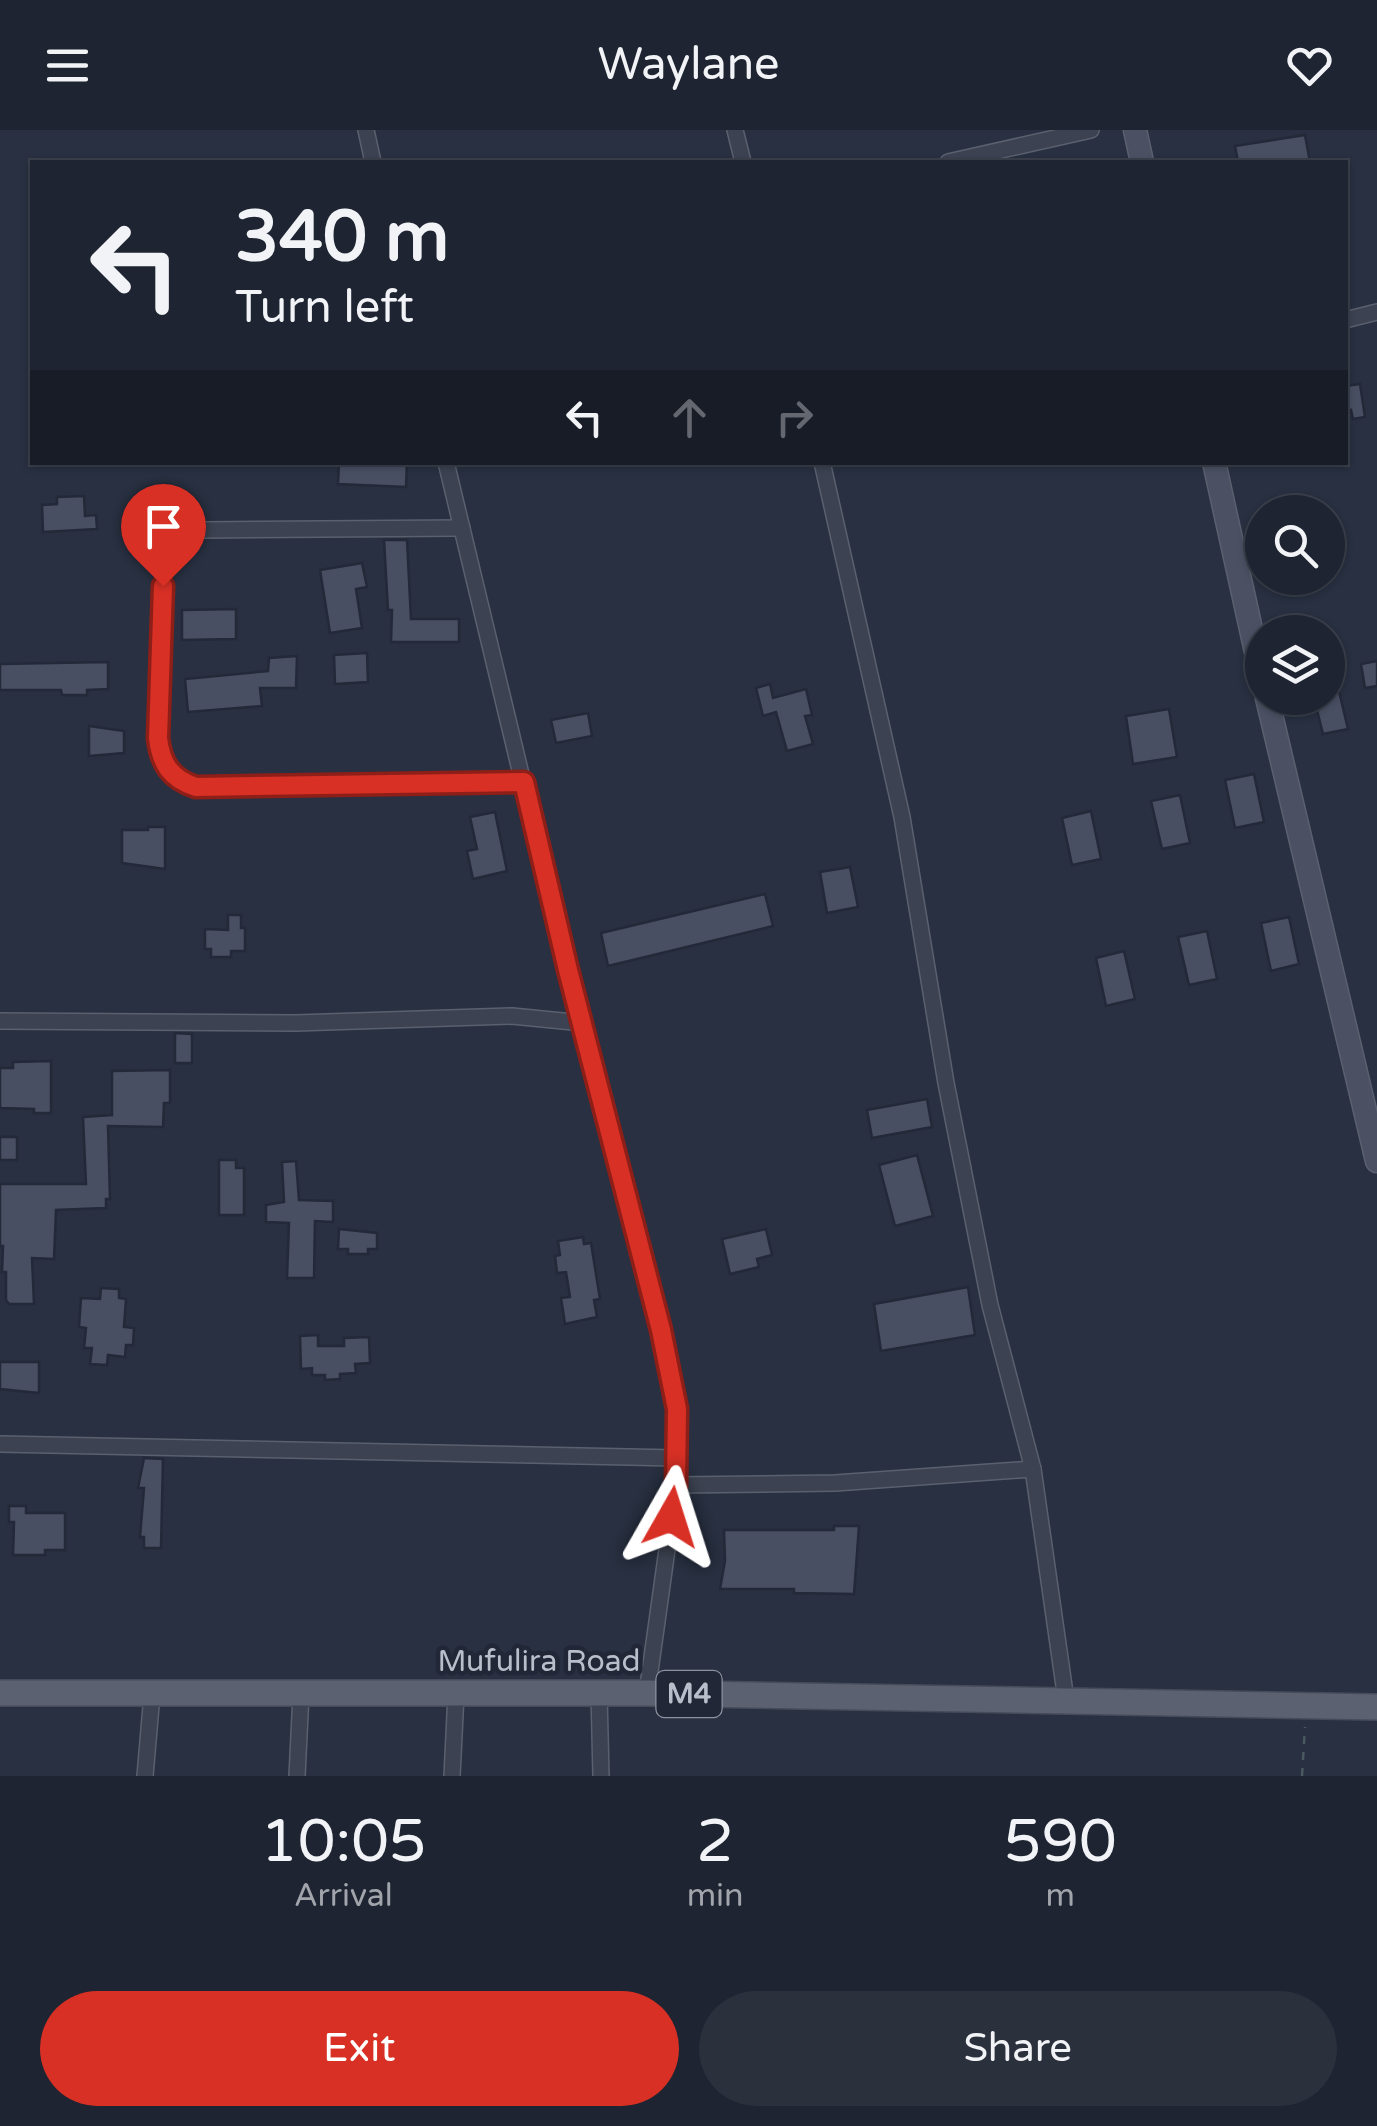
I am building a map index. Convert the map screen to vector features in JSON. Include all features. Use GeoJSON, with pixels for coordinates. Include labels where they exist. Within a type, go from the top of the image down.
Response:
{"type":"FeatureCollection","features":[{"type":"Feature","properties":{"kind":"main road","name":"Mufulira Road"},"geometry":{"type":"LineString","coordinates":[[0,1693],[646,1693],[1377,1707]]}},
{"type":"Feature","properties":{"kind":"street"},"geometry":{"type":"LineString","coordinates":[[366,130],[374,160]]}},
{"type":"Feature","properties":{"kind":"street"},"geometry":{"type":"LineString","coordinates":[[734,130],[743,160]]}},
{"type":"Feature","properties":{"kind":"street"},"geometry":{"type":"LineString","coordinates":[[957,160],[1091,130]]}},
{"type":"Feature","properties":{"kind":"street"},"geometry":{"type":"LineString","coordinates":[[1134,130],[1142,160]]}},
{"type":"Feature","properties":{"kind":"street"},"geometry":{"type":"LineString","coordinates":[[1348,319],[1377,312]]}},
{"type":"Feature","properties":{"kind":"street"},"geometry":{"type":"LineString","coordinates":[[447,465],[661,1330],[677,1409],[676,1485],[646,1693]]}},
{"type":"Feature","properties":{"kind":"street"},"geometry":{"type":"LineString","coordinates":[[823,465],[902,817],[942,1064],[990,1304],[1032,1469],[1066,1700]]}},
{"type":"Feature","properties":{"kind":"street"},"geometry":{"type":"LineString","coordinates":[[1215,465],[1248,615]]}},
{"type":"Feature","properties":{"kind":"street"},"geometry":{"type":"LineString","coordinates":[[462,528],[204,530],[169,537],[164,548],[160,755],[180,782],[196,787],[524,782]]}},
{"type":"Feature","properties":{"kind":"street"},"geometry":{"type":"LineString","coordinates":[[1270,715],[1377,1162]]}},
{"type":"Feature","properties":{"kind":"street"},"geometry":{"type":"LineString","coordinates":[[0,1022],[296,1023],[512,1016],[583,1023]]}},
{"type":"Feature","properties":{"kind":"street"},"geometry":{"type":"LineString","coordinates":[[0,1444],[677,1458]]}},
{"type":"Feature","properties":{"kind":"street"},"geometry":{"type":"LineString","coordinates":[[676,1485],[835,1483],[1032,1469]]}},
{"type":"Feature","properties":{"kind":"street"},"geometry":{"type":"LineString","coordinates":[[144,1776],[152,1694]]}},
{"type":"Feature","properties":{"kind":"street"},"geometry":{"type":"LineString","coordinates":[[297,1776],[301,1694]]}},
{"type":"Feature","properties":{"kind":"street"},"geometry":{"type":"LineString","coordinates":[[452,1776],[456,1694]]}},
{"type":"Feature","properties":{"kind":"street"},"geometry":{"type":"LineString","coordinates":[[599,1694],[601,1776]]}},
{"type":"Feature","properties":{"kind":"path"},"geometry":{"type":"LineString","coordinates":[[1302,1776],[1306,1706]]}},
{"type":"Feature","properties":{"kind":"building"},"geometry":{"type":"Polygon","coordinates":[[[1305,135],[1310,160],[1238,160],[1235,146],[1305,135]]]}},
{"type":"Feature","properties":{"kind":"building"},"geometry":{"type":"Polygon","coordinates":[[[1360,384],[1365,417],[1353,419],[1348,410],[1348,386],[1360,384]]]}},
{"type":"Feature","properties":{"kind":"building"},"geometry":{"type":"Polygon","coordinates":[[[339,465],[407,465],[406,487],[338,484],[339,465]]]}},
{"type":"Feature","properties":{"kind":"building"},"geometry":{"type":"Polygon","coordinates":[[[84,496],[85,516],[96,515],[97,529],[43,532],[42,505],[57,504],[57,497],[84,496]]]}},
{"type":"Feature","properties":{"kind":"building"},"geometry":{"type":"Polygon","coordinates":[[[384,540],[407,540],[411,619],[459,619],[459,642],[391,642],[392,610],[388,610],[384,540]]]}},
{"type":"Feature","properties":{"kind":"building"},"geometry":{"type":"Polygon","coordinates":[[[362,563],[367,587],[356,589],[362,628],[330,633],[320,570],[362,563]]]}},
{"type":"Feature","properties":{"kind":"building"},"geometry":{"type":"Polygon","coordinates":[[[236,609],[236,639],[182,640],[182,610],[236,609]]]}},
{"type":"Feature","properties":{"kind":"building"},"geometry":{"type":"Polygon","coordinates":[[[367,653],[368,682],[335,684],[334,655],[367,653]]]}},
{"type":"Feature","properties":{"kind":"building"},"geometry":{"type":"Polygon","coordinates":[[[297,656],[296,688],[260,688],[262,706],[188,712],[185,679],[268,671],[269,658],[297,656]]]}},
{"type":"Feature","properties":{"kind":"building"},"geometry":{"type":"Polygon","coordinates":[[[1377,661],[1377,686],[1365,688],[1361,664],[1377,661]]]}},
{"type":"Feature","properties":{"kind":"building"},"geometry":{"type":"Polygon","coordinates":[[[108,662],[108,689],[87,690],[87,695],[62,695],[61,690],[0,690],[0,664],[108,662]]]}},
{"type":"Feature","properties":{"kind":"building"},"geometry":{"type":"Polygon","coordinates":[[[770,684],[773,698],[806,689],[812,715],[805,716],[813,744],[787,751],[776,712],[763,716],[756,688],[770,684]]]}},
{"type":"Feature","properties":{"kind":"building"},"geometry":{"type":"Polygon","coordinates":[[[1169,709],[1177,757],[1133,764],[1126,716],[1169,709]]]}},
{"type":"Feature","properties":{"kind":"building"},"geometry":{"type":"Polygon","coordinates":[[[588,713],[592,736],[556,743],[551,720],[588,713]]]}},
{"type":"Feature","properties":{"kind":"building"},"geometry":{"type":"Polygon","coordinates":[[[1318,715],[1345,715],[1348,729],[1323,734],[1318,715]]]}},
{"type":"Feature","properties":{"kind":"building"},"geometry":{"type":"Polygon","coordinates":[[[89,726],[124,731],[124,753],[89,756],[89,726]]]}},
{"type":"Feature","properties":{"kind":"building"},"geometry":{"type":"Polygon","coordinates":[[[1254,774],[1264,822],[1235,828],[1225,780],[1254,774]]]}},
{"type":"Feature","properties":{"kind":"building"},"geometry":{"type":"Polygon","coordinates":[[[1180,795],[1190,843],[1162,849],[1151,801],[1180,795]]]}},
{"type":"Feature","properties":{"kind":"building"},"geometry":{"type":"Polygon","coordinates":[[[1091,811],[1101,859],[1072,865],[1062,818],[1091,811]]]}},
{"type":"Feature","properties":{"kind":"building"},"geometry":{"type":"Polygon","coordinates":[[[495,812],[507,871],[473,879],[467,851],[477,849],[470,817],[495,812]]]}},
{"type":"Feature","properties":{"kind":"building"},"geometry":{"type":"Polygon","coordinates":[[[165,827],[165,869],[122,863],[122,830],[165,827]]]}},
{"type":"Feature","properties":{"kind":"building"},"geometry":{"type":"Polygon","coordinates":[[[850,867],[858,907],[827,913],[820,872],[850,867]]]}},
{"type":"Feature","properties":{"kind":"building"},"geometry":{"type":"Polygon","coordinates":[[[765,894],[773,926],[608,966],[601,933],[765,894]]]}},
{"type":"Feature","properties":{"kind":"building"},"geometry":{"type":"Polygon","coordinates":[[[228,915],[241,915],[245,951],[231,951],[231,957],[211,957],[211,949],[205,949],[205,929],[228,930],[228,915]]]}},
{"type":"Feature","properties":{"kind":"building"},"geometry":{"type":"Polygon","coordinates":[[[1289,917],[1299,964],[1271,971],[1261,923],[1289,917]]]}},
{"type":"Feature","properties":{"kind":"building"},"geometry":{"type":"Polygon","coordinates":[[[1207,931],[1217,979],[1189,985],[1178,937],[1207,931]]]}},
{"type":"Feature","properties":{"kind":"building"},"geometry":{"type":"Polygon","coordinates":[[[1124,951],[1135,999],[1106,1006],[1096,958],[1124,951]]]}},
{"type":"Feature","properties":{"kind":"building"},"geometry":{"type":"Polygon","coordinates":[[[175,1033],[192,1034],[192,1063],[175,1063],[175,1033]]]}},
{"type":"Feature","properties":{"kind":"building"},"geometry":{"type":"Polygon","coordinates":[[[51,1061],[51,1113],[0,1108],[0,1068],[13,1068],[13,1062],[51,1061]]]}},
{"type":"Feature","properties":{"kind":"building"},"geometry":{"type":"Polygon","coordinates":[[[170,1070],[170,1103],[164,1103],[163,1127],[108,1126],[110,1199],[106,1199],[106,1208],[56,1210],[54,1259],[32,1258],[34,1304],[9,1304],[0,1246],[0,1184],[86,1184],[83,1117],[112,1115],[112,1071],[170,1070]]]}},
{"type":"Feature","properties":{"kind":"building"},"geometry":{"type":"Polygon","coordinates":[[[927,1099],[932,1127],[872,1138],[867,1110],[927,1099]]]}},
{"type":"Feature","properties":{"kind":"building"},"geometry":{"type":"Polygon","coordinates":[[[0,1137],[17,1137],[17,1160],[0,1160],[0,1137]]]}},
{"type":"Feature","properties":{"kind":"building"},"geometry":{"type":"Polygon","coordinates":[[[917,1155],[933,1216],[895,1226],[879,1165],[917,1155]]]}},
{"type":"Feature","properties":{"kind":"building"},"geometry":{"type":"Polygon","coordinates":[[[219,1160],[236,1160],[236,1168],[244,1168],[244,1215],[219,1215],[219,1160]]]}},
{"type":"Feature","properties":{"kind":"building"},"geometry":{"type":"Polygon","coordinates":[[[296,1161],[299,1200],[333,1201],[333,1222],[315,1221],[314,1278],[287,1278],[289,1223],[266,1222],[266,1205],[284,1202],[282,1162],[296,1161]]]}},
{"type":"Feature","properties":{"kind":"building"},"geometry":{"type":"Polygon","coordinates":[[[339,1229],[377,1233],[377,1249],[368,1249],[368,1254],[348,1254],[348,1249],[338,1249],[339,1229]]]}},
{"type":"Feature","properties":{"kind":"building"},"geometry":{"type":"Polygon","coordinates":[[[766,1229],[772,1255],[757,1259],[759,1267],[730,1274],[722,1239],[766,1229]]]}},
{"type":"Feature","properties":{"kind":"building"},"geometry":{"type":"Polygon","coordinates":[[[583,1237],[584,1244],[591,1243],[600,1299],[594,1300],[597,1317],[565,1324],[561,1298],[570,1297],[566,1272],[557,1273],[558,1241],[583,1237]]]}},
{"type":"Feature","properties":{"kind":"building"},"geometry":{"type":"Polygon","coordinates":[[[968,1287],[975,1335],[881,1351],[874,1304],[968,1287]]]}},
{"type":"Feature","properties":{"kind":"building"},"geometry":{"type":"Polygon","coordinates":[[[101,1288],[119,1289],[119,1298],[126,1299],[124,1327],[134,1328],[133,1345],[126,1345],[125,1357],[108,1355],[107,1365],[90,1364],[92,1348],[84,1348],[86,1328],[79,1327],[81,1298],[100,1299],[101,1288]]]}},
{"type":"Feature","properties":{"kind":"building"},"geometry":{"type":"Polygon","coordinates":[[[318,1335],[318,1346],[344,1346],[344,1338],[369,1337],[370,1363],[355,1364],[356,1373],[340,1374],[340,1379],[325,1380],[325,1375],[312,1375],[312,1368],[301,1369],[300,1336],[318,1335]]]}},
{"type":"Feature","properties":{"kind":"building"},"geometry":{"type":"Polygon","coordinates":[[[0,1362],[39,1362],[39,1393],[0,1389],[0,1362]]]}},
{"type":"Feature","properties":{"kind":"building"},"geometry":{"type":"Polygon","coordinates":[[[144,1458],[163,1459],[161,1548],[144,1548],[144,1537],[140,1537],[144,1488],[138,1488],[144,1458]]]}},
{"type":"Feature","properties":{"kind":"building"},"geometry":{"type":"Polygon","coordinates":[[[9,1506],[26,1506],[26,1513],[65,1513],[65,1550],[45,1550],[45,1555],[13,1555],[14,1522],[9,1522],[9,1506]]]}},
{"type":"Feature","properties":{"kind":"building"},"geometry":{"type":"Polygon","coordinates":[[[834,1526],[859,1526],[854,1594],[720,1589],[725,1561],[724,1530],[834,1530],[834,1526]]]}},
{"type":"Feature","properties":{"kind":"route"},"geometry":{"type":"LineString","coordinates":[[163,586],[158,738],[160,755],[180,782],[196,787],[524,782],[661,1330],[677,1409],[676,1485],[671,1517]]}}]}
